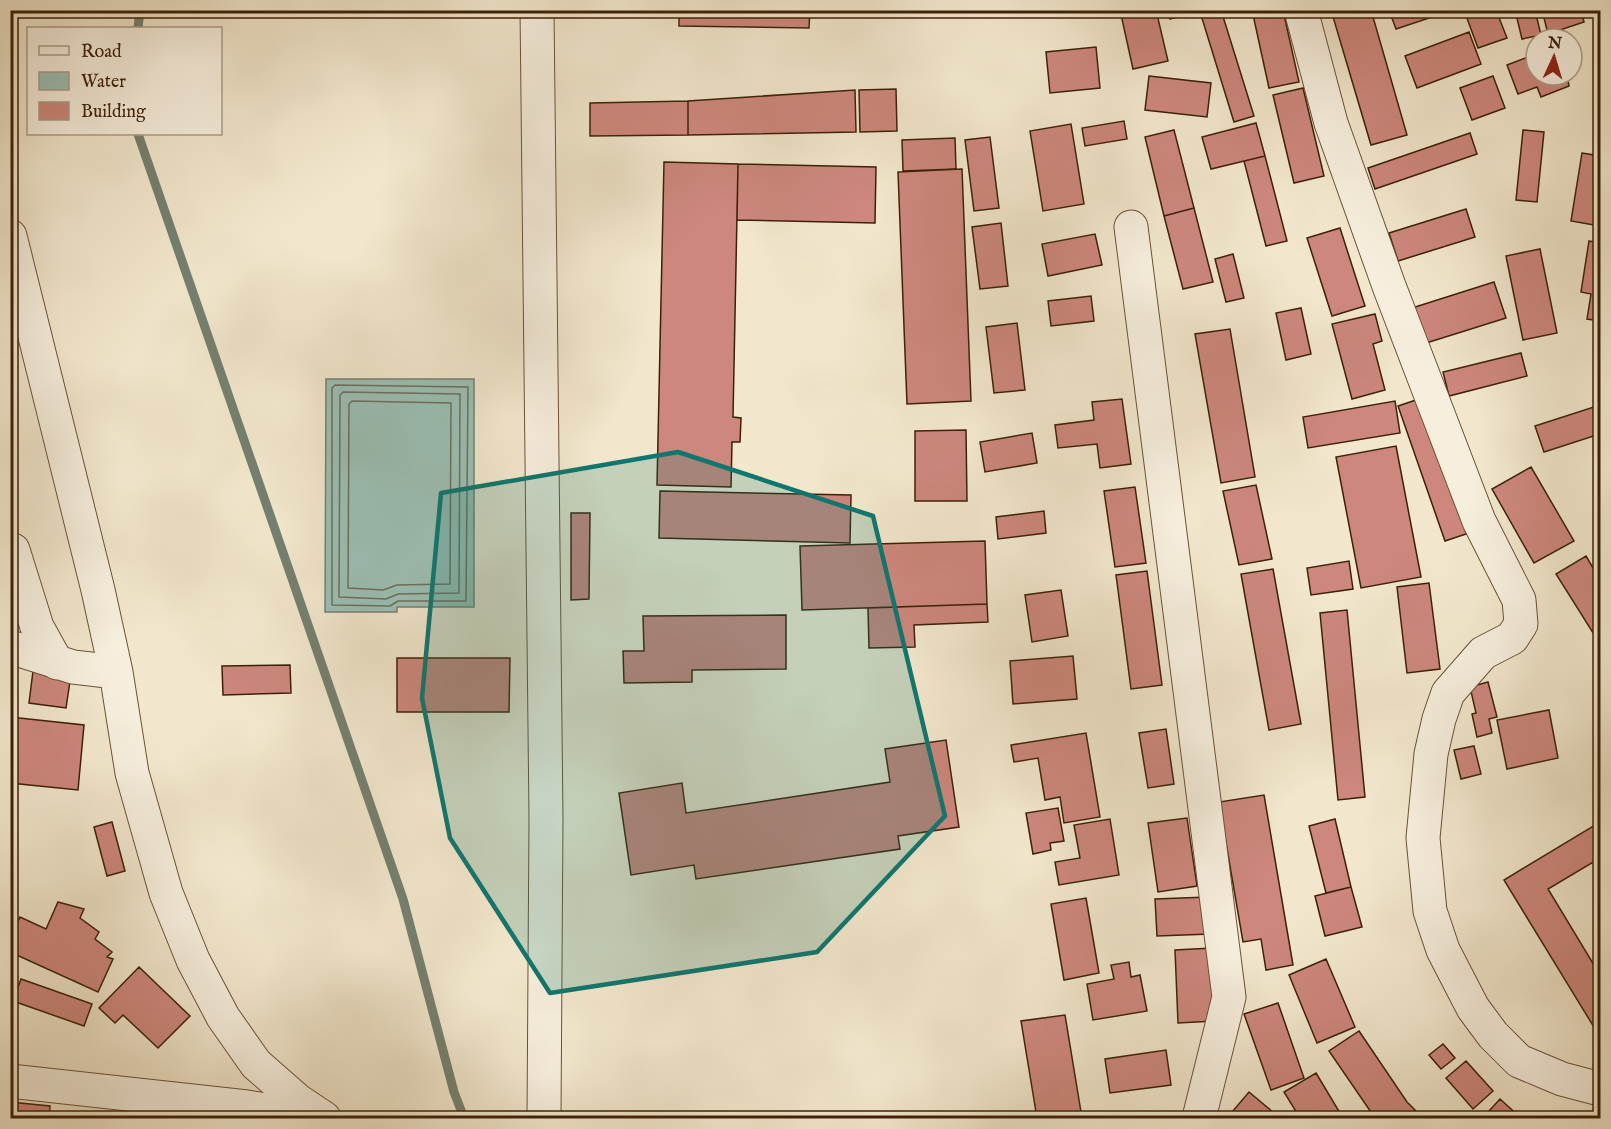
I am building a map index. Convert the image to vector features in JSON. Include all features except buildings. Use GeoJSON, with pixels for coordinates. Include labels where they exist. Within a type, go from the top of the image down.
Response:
{"type":"FeatureCollection","features":[{"type":"Feature","properties":{"kind":"street"},"geometry":{"type":"LineString","coordinates":[[537,10],[546,818],[544,1119]]}},
{"type":"Feature","properties":{"kind":"street"},"geometry":{"type":"LineString","coordinates":[[1301,10],[1331,123],[1389,286],[1479,521],[1519,600],[1521,624],[1512,638],[1483,653],[1448,693],[1439,718],[1431,754],[1423,838],[1430,911],[1443,950],[1473,1008],[1493,1035],[1519,1061],[1562,1079],[1600,1089]]}},
{"type":"Feature","properties":{"kind":"street"},"geometry":{"type":"LineString","coordinates":[[1131,227],[1229,997],[1211,1060],[1199,1119]]}},
{"type":"Feature","properties":{"kind":"street"},"geometry":{"type":"LineString","coordinates":[[10,236],[117,672],[132,773],[166,893],[193,960],[223,1017],[256,1064],[322,1119]]}},
{"type":"Feature","properties":{"kind":"street"},"geometry":{"type":"LineString","coordinates":[[13,550],[37,627],[57,663]]}},
{"type":"Feature","properties":{"kind":"street"},"geometry":{"type":"LineString","coordinates":[[10,647],[57,663],[117,672]]}},
{"type":"Feature","properties":{"kind":"street"},"geometry":{"type":"LineString","coordinates":[[10,1082],[98,1104],[247,1107],[322,1119]]}},
{"type":"Feature","properties":{"kind":"highlighted area"},"geometry":{"type":"Polygon","coordinates":[[[678,452],[873,516],[945,816],[817,952],[550,993],[450,838],[422,698],[441,493],[678,452]]]}},
{"type":"Feature","properties":{"kind":"water"},"geometry":{"type":"Polygon","coordinates":[[[326,379],[474,379],[474,607],[397,607],[397,612],[325,612],[326,379]]]}},
{"type":"Feature","properties":{"kind":"waterway"},"geometry":{"type":"LineString","coordinates":[[138,27],[140,10]]}},
{"type":"Feature","properties":{"kind":"waterway"},"geometry":{"type":"LineString","coordinates":[[138,135],[403,899],[454,1092],[464,1118]]}}]}
